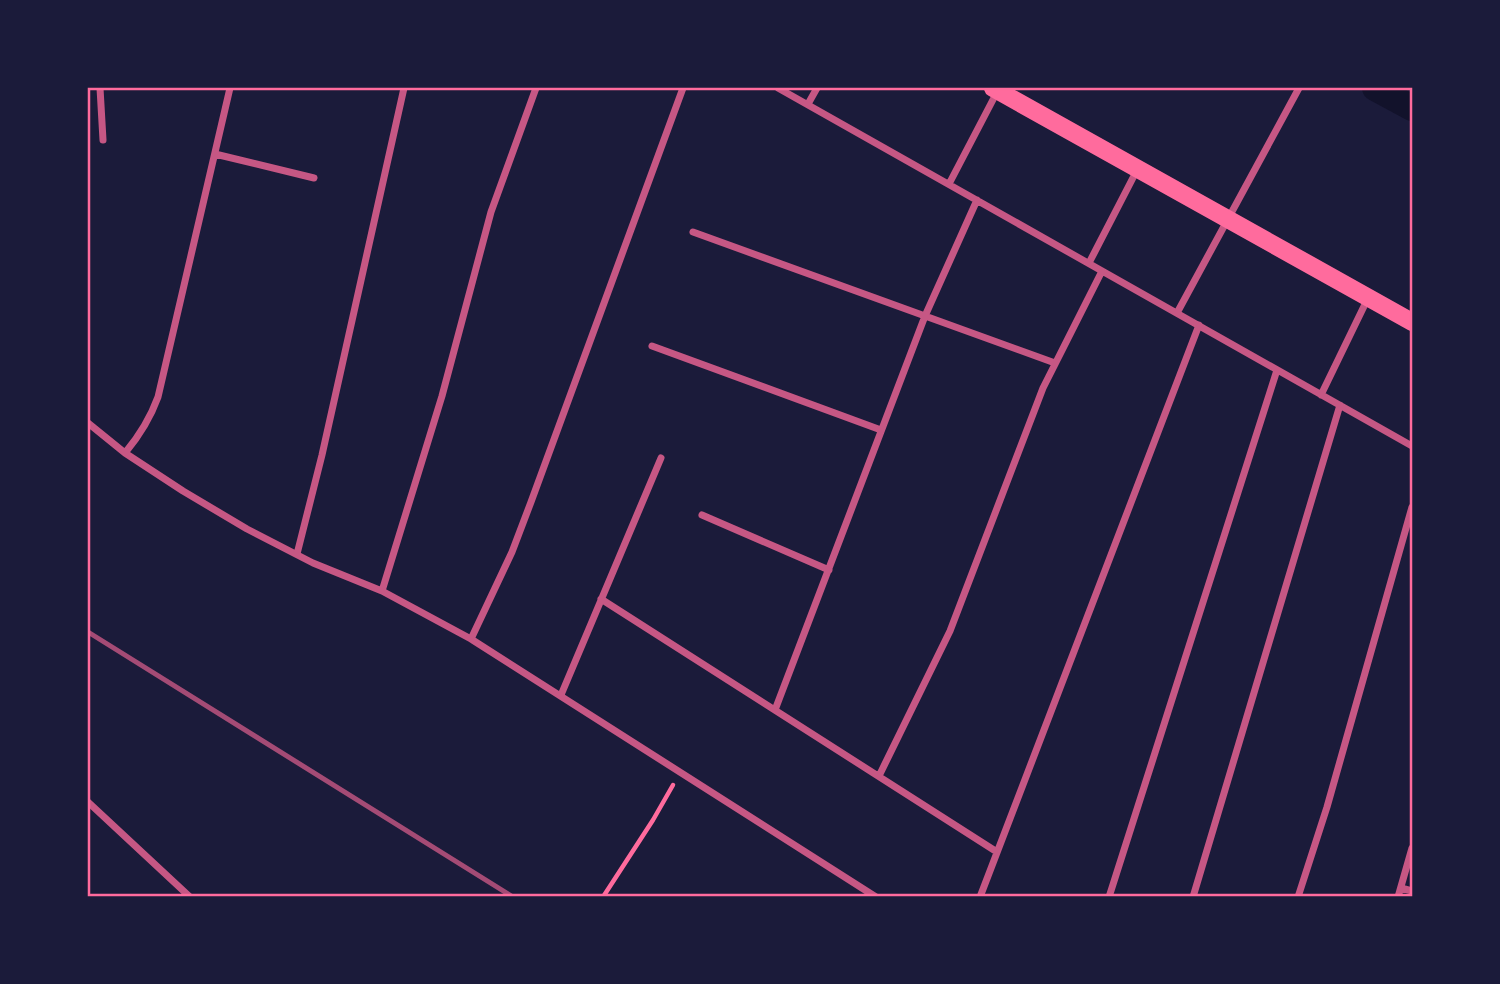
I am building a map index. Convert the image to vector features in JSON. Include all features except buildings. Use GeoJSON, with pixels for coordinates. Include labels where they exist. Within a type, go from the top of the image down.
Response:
{"type":"FeatureCollection","features":[{"type":"Feature","properties":{"kind":"main road"},"geometry":{"type":"LineString","coordinates":[[995,89],[1412,322]]}},
{"type":"Feature","properties":{"kind":"street"},"geometry":{"type":"LineString","coordinates":[[100,88],[103,140]]}},
{"type":"Feature","properties":{"kind":"street"},"geometry":{"type":"LineString","coordinates":[[125,453],[145,427],[158,397],[230,88]]}},
{"type":"Feature","properties":{"kind":"street"},"geometry":{"type":"LineString","coordinates":[[297,554],[323,455],[404,88]]}},
{"type":"Feature","properties":{"kind":"street"},"geometry":{"type":"LineString","coordinates":[[382,591],[401,537],[442,396],[491,212],[536,88]]}},
{"type":"Feature","properties":{"kind":"street"},"geometry":{"type":"LineString","coordinates":[[471,639],[512,552],[683,88]]}},
{"type":"Feature","properties":{"kind":"street"},"geometry":{"type":"LineString","coordinates":[[778,88],[1412,446]]}},
{"type":"Feature","properties":{"kind":"street"},"geometry":{"type":"LineString","coordinates":[[808,104],[817,88]]}},
{"type":"Feature","properties":{"kind":"street"},"geometry":{"type":"LineString","coordinates":[[1177,313],[1299,88]]}},
{"type":"Feature","properties":{"kind":"street"},"geometry":{"type":"LineString","coordinates":[[949,184],[995,89]]}},
{"type":"Feature","properties":{"kind":"street"},"geometry":{"type":"LineString","coordinates":[[215,154],[314,178]]}},
{"type":"Feature","properties":{"kind":"street"},"geometry":{"type":"LineString","coordinates":[[1089,263],[1137,169]]}},
{"type":"Feature","properties":{"kind":"street"},"geometry":{"type":"LineString","coordinates":[[775,710],[925,316],[977,200]]}},
{"type":"Feature","properties":{"kind":"street"},"geometry":{"type":"LineString","coordinates":[[693,232],[1055,363]]}},
{"type":"Feature","properties":{"kind":"street"},"geometry":{"type":"LineString","coordinates":[[879,776],[950,631],[1022,441],[1055,363],[1102,271]]}},
{"type":"Feature","properties":{"kind":"street"},"geometry":{"type":"LineString","coordinates":[[1321,395],[1368,298]]}},
{"type":"Feature","properties":{"kind":"street"},"geometry":{"type":"LineString","coordinates":[[980,897],[1199,325]]}},
{"type":"Feature","properties":{"kind":"street"},"geometry":{"type":"LineString","coordinates":[[652,346],[881,430]]}},
{"type":"Feature","properties":{"kind":"street"},"geometry":{"type":"LineString","coordinates":[[1109,897],[1277,370]]}},
{"type":"Feature","properties":{"kind":"street"},"geometry":{"type":"LineString","coordinates":[[1193,897],[1340,405]]}},
{"type":"Feature","properties":{"kind":"street"},"geometry":{"type":"LineString","coordinates":[[88,423],[125,453],[247,529],[382,591],[471,639],[876,897]]}},
{"type":"Feature","properties":{"kind":"street"},"geometry":{"type":"LineString","coordinates":[[561,695],[661,458]]}},
{"type":"Feature","properties":{"kind":"street"},"geometry":{"type":"LineString","coordinates":[[1298,897],[1327,807],[1412,507]]}},
{"type":"Feature","properties":{"kind":"street"},"geometry":{"type":"LineString","coordinates":[[702,515],[829,570]]}},
{"type":"Feature","properties":{"kind":"street"},"geometry":{"type":"LineString","coordinates":[[601,599],[997,852]]}},
{"type":"Feature","properties":{"kind":"street"},"geometry":{"type":"LineString","coordinates":[[88,802],[190,897]]}},
{"type":"Feature","properties":{"kind":"street"},"geometry":{"type":"LineString","coordinates":[[1398,897],[1412,848]]}},
{"type":"Feature","properties":{"kind":"street"},"geometry":{"type":"LineString","coordinates":[[1401,888],[1412,891]]}},
{"type":"Feature","properties":{"kind":"path"},"geometry":{"type":"LineString","coordinates":[[603,897],[653,820],[667,792]]}},
{"type":"Feature","properties":{"kind":"waterway"},"geometry":{"type":"LineString","coordinates":[[1375,88],[1412,108]]}},
{"type":"Feature","properties":{"kind":"railway"},"geometry":{"type":"LineString","coordinates":[[88,632],[513,897]]}}]}
